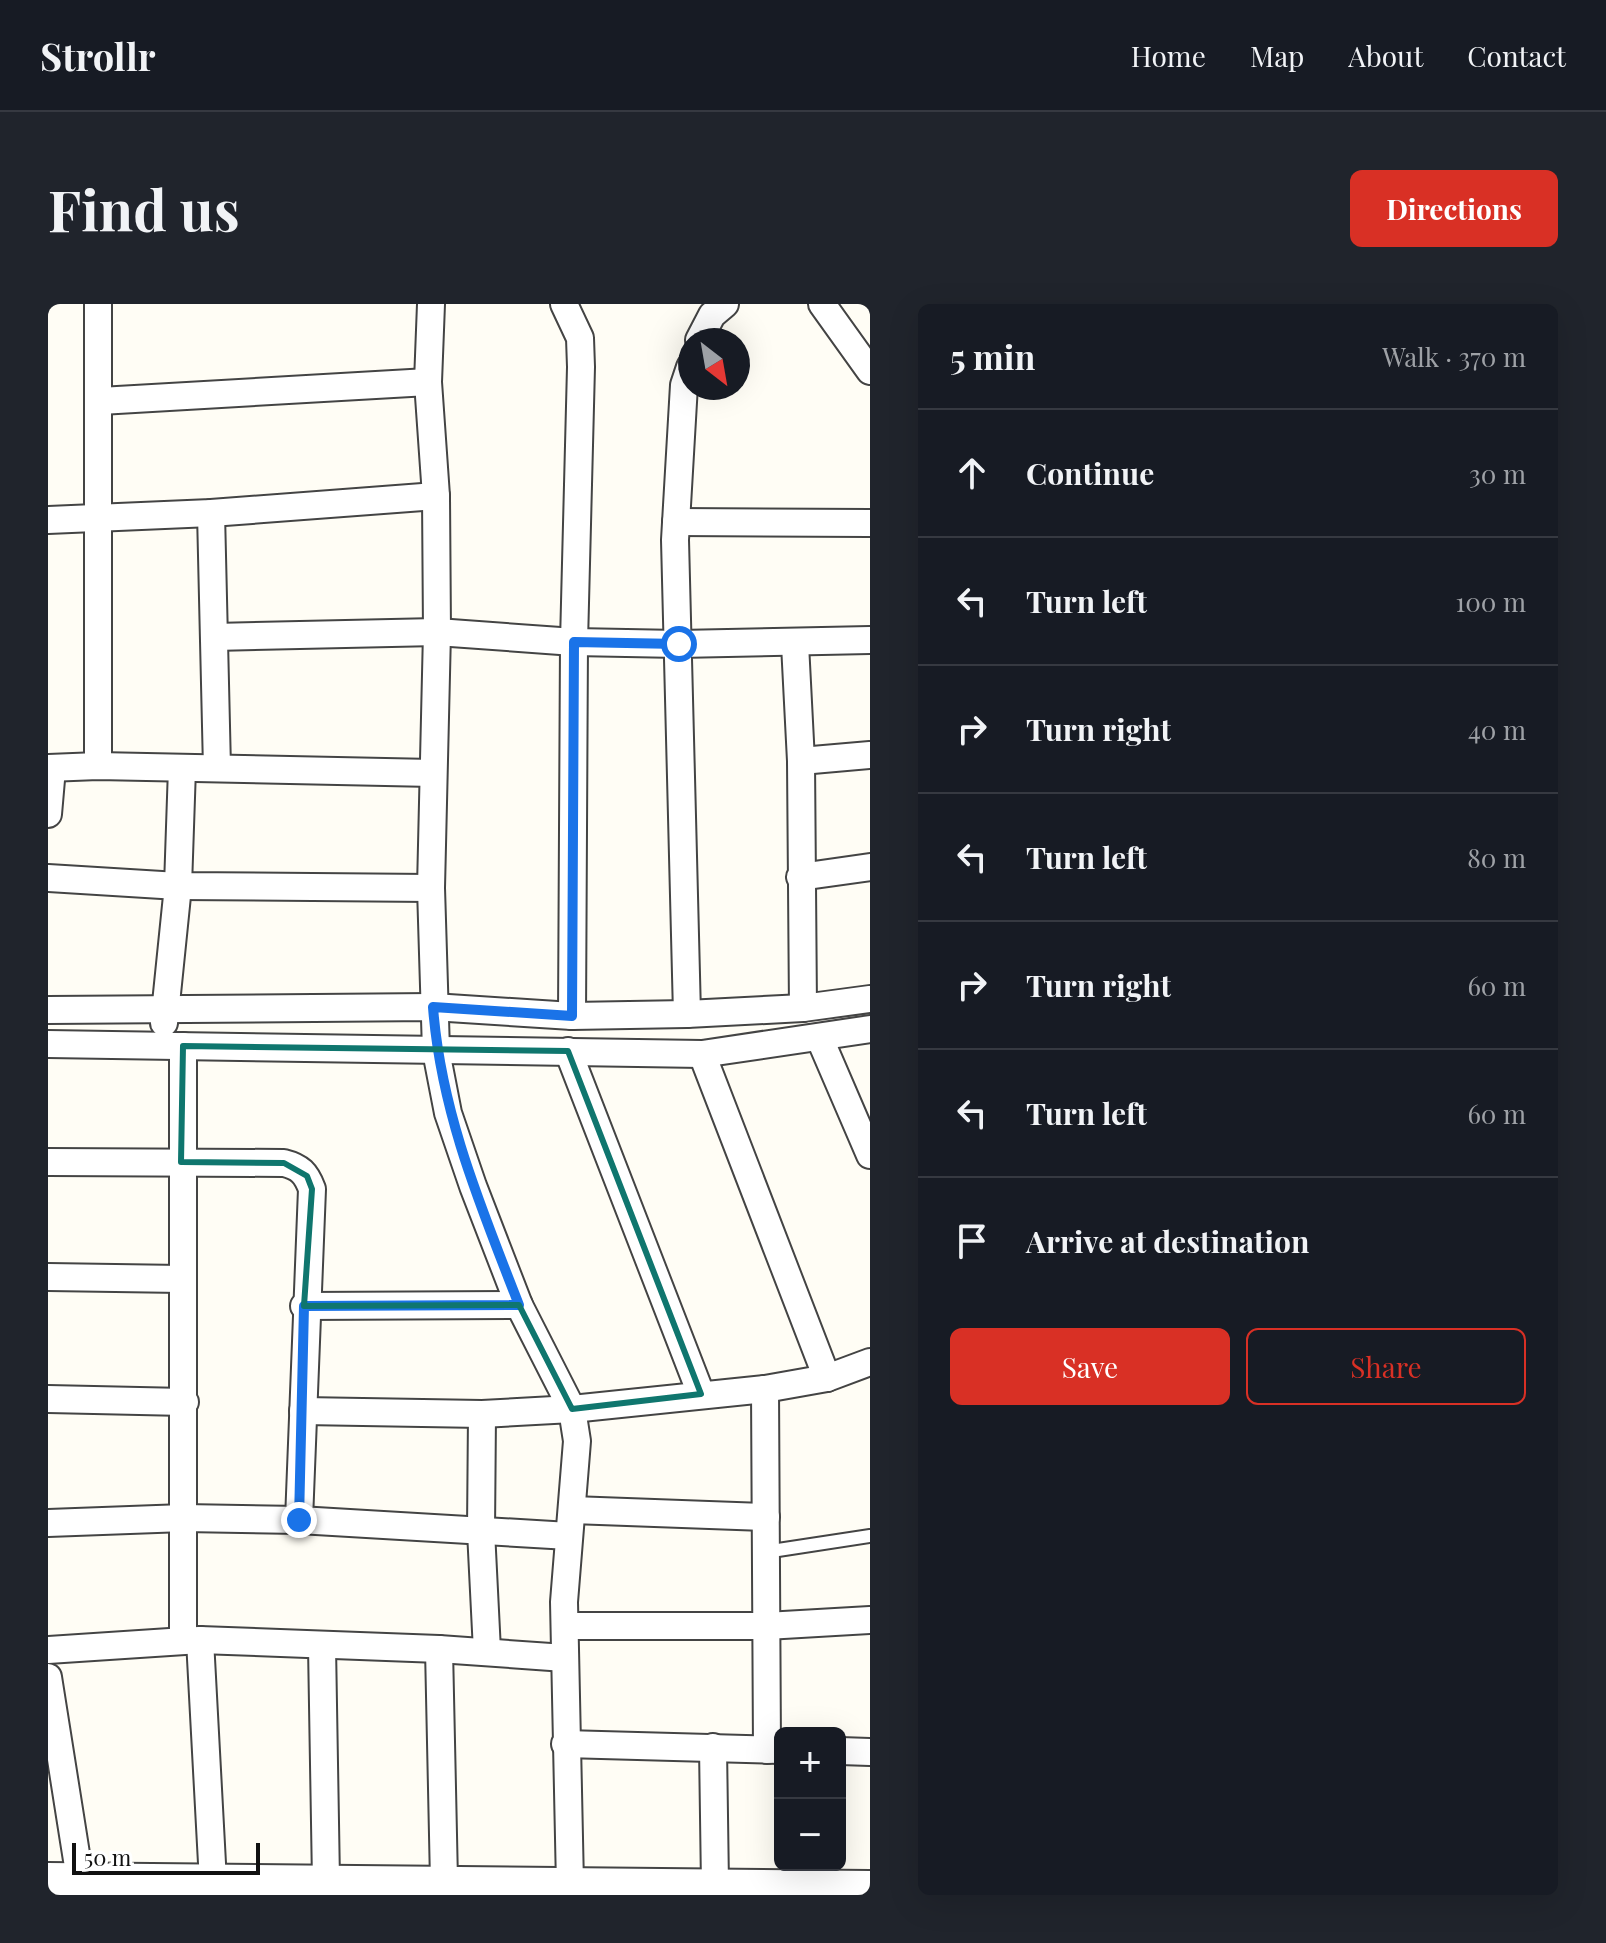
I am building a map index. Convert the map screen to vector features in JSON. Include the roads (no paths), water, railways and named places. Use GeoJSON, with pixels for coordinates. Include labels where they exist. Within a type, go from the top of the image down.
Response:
{"type":"FeatureCollection","features":[{"type":"Feature","properties":{"kind":"street"},"geometry":{"type":"LineString","coordinates":[[98,304],[98,766]]}},
{"type":"Feature","properties":{"kind":"street"},"geometry":{"type":"LineString","coordinates":[[431,304],[428,382],[436,496],[437,632],[431,888],[436,1051],[448,1113],[519,1305],[572,1409],[577,1441],[565,1626],[569,1890]]}},
{"type":"Feature","properties":{"kind":"street"},"geometry":{"type":"LineString","coordinates":[[564,304],[580,338],[574,642],[572,1016]]}},
{"type":"Feature","properties":{"kind":"street"},"geometry":{"type":"LineString","coordinates":[[705,328],[712,315],[725,304]]}},
{"type":"Feature","properties":{"kind":"street"},"geometry":{"type":"LineString","coordinates":[[822,304],[870,371]]}},
{"type":"Feature","properties":{"kind":"street"},"geometry":{"type":"LineString","coordinates":[[100,401],[428,382]]}},
{"type":"Feature","properties":{"kind":"street"},"geometry":{"type":"LineString","coordinates":[[683,400],[676,522],[687,1014]]}},
{"type":"Feature","properties":{"kind":"street"},"geometry":{"type":"LineString","coordinates":[[48,520],[211,513],[436,496]]}},
{"type":"Feature","properties":{"kind":"street"},"geometry":{"type":"LineString","coordinates":[[211,513],[217,768]]}},
{"type":"Feature","properties":{"kind":"street"},"geometry":{"type":"LineString","coordinates":[[676,522],[870,523]]}},
{"type":"Feature","properties":{"kind":"street"},"geometry":{"type":"LineString","coordinates":[[214,637],[437,632],[574,642],[679,644],[795,644],[870,640]]}},
{"type":"Feature","properties":{"kind":"street"},"geometry":{"type":"LineString","coordinates":[[795,644],[801,761],[803,1008]]}},
{"type":"Feature","properties":{"kind":"street"},"geometry":{"type":"LineString","coordinates":[[801,761],[870,755]]}},
{"type":"Feature","properties":{"kind":"street"},"geometry":{"type":"LineString","coordinates":[[48,814],[50,768],[98,766],[433,773]]}},
{"type":"Feature","properties":{"kind":"street"},"geometry":{"type":"LineString","coordinates":[[182,768],[178,886],[167,1009],[181,1162],[184,1518],[213,1882]]}},
{"type":"Feature","properties":{"kind":"street"},"geometry":{"type":"LineString","coordinates":[[800,877],[870,867]]}},
{"type":"Feature","properties":{"kind":"street"},"geometry":{"type":"LineString","coordinates":[[48,878],[178,886],[431,888]]}},
{"type":"Feature","properties":{"kind":"street"},"geometry":{"type":"LineString","coordinates":[[48,1010],[433,1007],[572,1016],[803,1008],[870,999]]}},
{"type":"Feature","properties":{"kind":"street"},"geometry":{"type":"LineString","coordinates":[[48,1044],[702,1054],[820,1039],[870,1029]]}},
{"type":"Feature","properties":{"kind":"street"},"geometry":{"type":"LineString","coordinates":[[820,1039],[870,1155]]}},
{"type":"Feature","properties":{"kind":"street"},"geometry":{"type":"LineString","coordinates":[[568,1051],[701,1394]]}},
{"type":"Feature","properties":{"kind":"street"},"geometry":{"type":"LineString","coordinates":[[702,1054],[827,1378]]}},
{"type":"Feature","properties":{"kind":"street"},"geometry":{"type":"LineString","coordinates":[[48,1162],[284,1163],[297,1166],[307,1176],[312,1189],[304,1306],[299,1520]]}},
{"type":"Feature","properties":{"kind":"street"},"geometry":{"type":"LineString","coordinates":[[48,1277],[182,1279]]}},
{"type":"Feature","properties":{"kind":"street"},"geometry":{"type":"LineString","coordinates":[[304,1306],[519,1305]]}},
{"type":"Feature","properties":{"kind":"street"},"geometry":{"type":"LineString","coordinates":[[303,1411],[482,1414],[572,1409],[765,1389],[827,1378],[870,1362]]}},
{"type":"Feature","properties":{"kind":"street"},"geometry":{"type":"LineString","coordinates":[[565,1744],[773,1750],[766,1626],[765,1389]]}},
{"type":"Feature","properties":{"kind":"street"},"geometry":{"type":"LineString","coordinates":[[48,1399],[185,1402]]}},
{"type":"Feature","properties":{"kind":"street"},"geometry":{"type":"LineString","coordinates":[[482,1414],[481,1531],[487,1651]]}},
{"type":"Feature","properties":{"kind":"street"},"geometry":{"type":"LineString","coordinates":[[48,1523],[184,1518],[299,1520],[481,1531],[571,1523],[766,1517]]}},
{"type":"Feature","properties":{"kind":"street"},"geometry":{"type":"LineString","coordinates":[[565,1626],[766,1626],[870,1620]]}},
{"type":"Feature","properties":{"kind":"street"},"geometry":{"type":"LineString","coordinates":[[48,1650],[192,1640],[487,1651],[565,1658]]}},
{"type":"Feature","properties":{"kind":"street"},"geometry":{"type":"LineString","coordinates":[[322,1646],[326,1881]]}},
{"type":"Feature","properties":{"kind":"street"},"geometry":{"type":"LineString","coordinates":[[439,1649],[444,1881]]}},
{"type":"Feature","properties":{"kind":"street"},"geometry":{"type":"LineString","coordinates":[[48,1677],[80,1879]]}},
{"type":"Feature","properties":{"kind":"street"},"geometry":{"type":"LineString","coordinates":[[713,1747],[715,1885]]}},
{"type":"Feature","properties":{"kind":"street"},"geometry":{"type":"LineString","coordinates":[[846,1751],[870,1752]]}},
{"type":"Feature","properties":{"kind":"street"},"geometry":{"type":"LineString","coordinates":[[48,1879],[444,1881],[569,1890],[835,1882],[870,1887]]}},
{"type":"Feature","properties":{"kind":"lane"},"geometry":{"type":"LineString","coordinates":[[765,1552],[870,1536]]}}]}
